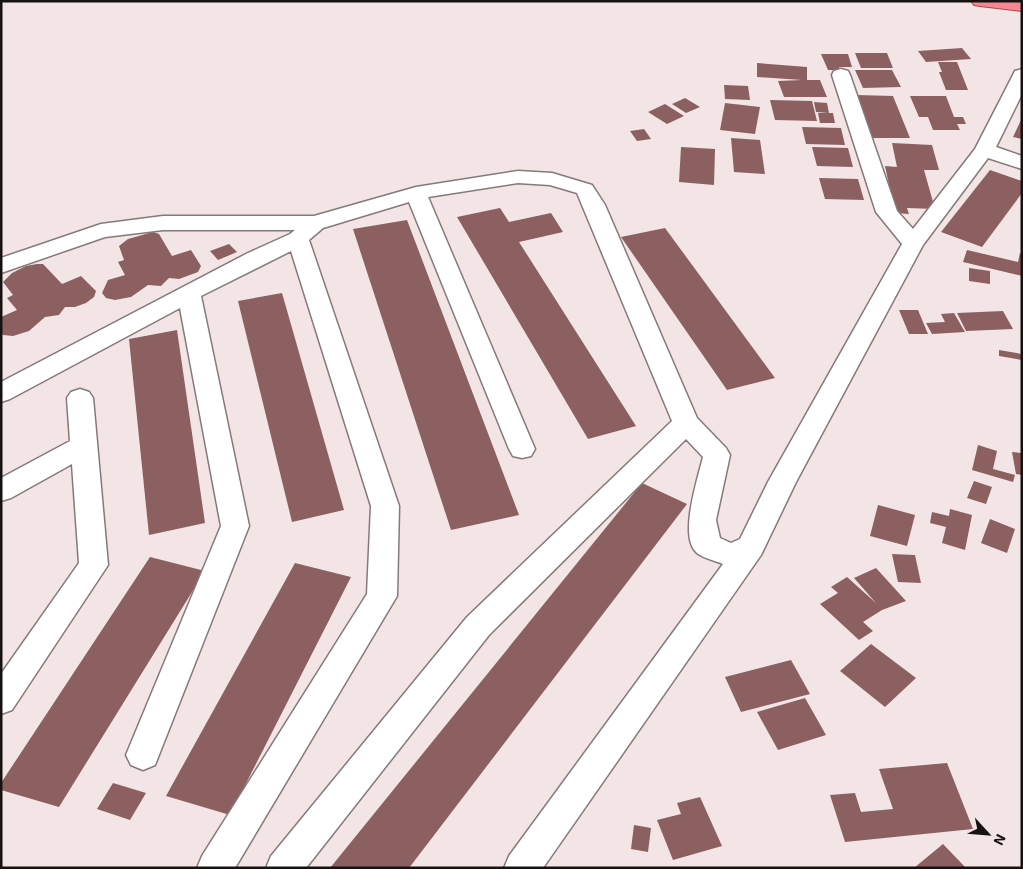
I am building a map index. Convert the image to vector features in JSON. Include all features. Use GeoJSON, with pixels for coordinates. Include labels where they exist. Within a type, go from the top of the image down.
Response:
{"type":"FeatureCollection","features":[{"type":"Feature","properties":{"kind":"highway"},"geometry":{"type":"LineString","coordinates":[[980,1],[1022,6]]}},
{"type":"Feature","properties":{"kind":"street"},"geometry":{"type":"LineString","coordinates":[[841,75],[887,212],[913,244]]}},
{"type":"Feature","properties":{"kind":"street"},"geometry":{"type":"LineString","coordinates":[[522,868],[751,547],[782,482],[913,244],[984,150],[1022,75]]}},
{"type":"Feature","properties":{"kind":"street"},"geometry":{"type":"LineString","coordinates":[[984,150],[1022,163]]}},
{"type":"Feature","properties":{"kind":"street"},"geometry":{"type":"LineString","coordinates":[[1,393],[307,231],[416,193],[518,177],[552,179],[585,188],[594,205],[686,423],[717,456],[702,520],[706,545],[730,555],[751,547]]}},
{"type":"Feature","properties":{"kind":"street"},"geometry":{"type":"LineString","coordinates":[[416,193],[522,449]]}},
{"type":"Feature","properties":{"kind":"street"},"geometry":{"type":"LineString","coordinates":[[1,266],[52,246],[110,230],[163,222],[307,231]]}},
{"type":"Feature","properties":{"kind":"street"},"geometry":{"type":"LineString","coordinates":[[215,868],[382,596],[384,506],[307,231]]}},
{"type":"Feature","properties":{"kind":"street"},"geometry":{"type":"LineString","coordinates":[[143,755],[235,526],[189,293]]}},
{"type":"Feature","properties":{"kind":"street"},"geometry":{"type":"LineString","coordinates":[[1,700],[94,564],[80,398]]}},
{"type":"Feature","properties":{"kind":"street"},"geometry":{"type":"LineString","coordinates":[[284,868],[478,626],[686,423]]}},
{"type":"Feature","properties":{"kind":"street"},"geometry":{"type":"LineString","coordinates":[[1,491],[84,445]]}},
{"type":"Feature","properties":{"kind":"building"},"geometry":{"type":"Polygon","coordinates":[[[962,48],[971,59],[926,62],[918,51],[962,48]]]}},
{"type":"Feature","properties":{"kind":"building"},"geometry":{"type":"Polygon","coordinates":[[[855,53],[887,53],[893,68],[861,68],[855,53]]]}},
{"type":"Feature","properties":{"kind":"building"},"geometry":{"type":"Polygon","coordinates":[[[821,54],[848,54],[852,67],[839,67],[841,70],[828,70],[821,54]]]}},
{"type":"Feature","properties":{"kind":"building"},"geometry":{"type":"Polygon","coordinates":[[[938,62],[957,62],[968,90],[946,90],[939,72],[942,72],[938,62]]]}},
{"type":"Feature","properties":{"kind":"building"},"geometry":{"type":"Polygon","coordinates":[[[757,63],[807,67],[807,80],[820,80],[827,97],[784,97],[778,81],[802,80],[757,77],[757,63]]]}},
{"type":"Feature","properties":{"kind":"building"},"geometry":{"type":"Polygon","coordinates":[[[855,70],[892,70],[901,87],[863,88],[855,70]]]}},
{"type":"Feature","properties":{"kind":"building"},"geometry":{"type":"Polygon","coordinates":[[[724,85],[748,86],[750,100],[725,99],[724,85]]]}},
{"type":"Feature","properties":{"kind":"building"},"geometry":{"type":"Polygon","coordinates":[[[857,95],[893,96],[910,138],[872,138],[857,95]]]}},
{"type":"Feature","properties":{"kind":"building"},"geometry":{"type":"Polygon","coordinates":[[[910,96],[946,96],[954,117],[963,117],[966,124],[957,124],[960,130],[933,130],[928,117],[919,117],[910,96]]]}},
{"type":"Feature","properties":{"kind":"building"},"geometry":{"type":"Polygon","coordinates":[[[685,98],[700,107],[686,113],[672,104],[685,98]]]}},
{"type":"Feature","properties":{"kind":"building"},"geometry":{"type":"Polygon","coordinates":[[[770,100],[812,101],[817,121],[775,120],[770,100]]]}},
{"type":"Feature","properties":{"kind":"building"},"geometry":{"type":"Polygon","coordinates":[[[814,102],[827,103],[829,113],[816,112],[814,102]]]}},
{"type":"Feature","properties":{"kind":"building"},"geometry":{"type":"Polygon","coordinates":[[[725,103],[760,107],[755,134],[720,130],[725,103]]]}},
{"type":"Feature","properties":{"kind":"building"},"geometry":{"type":"Polygon","coordinates":[[[665,104],[684,116],[667,124],[648,112],[665,104]]]}},
{"type":"Feature","properties":{"kind":"building"},"geometry":{"type":"Polygon","coordinates":[[[818,113],[833,113],[835,123],[820,123],[818,113]]]}},
{"type":"Feature","properties":{"kind":"building"},"geometry":{"type":"Polygon","coordinates":[[[1022,118],[1022,139],[1013,137],[1022,118]]]}},
{"type":"Feature","properties":{"kind":"building"},"geometry":{"type":"Polygon","coordinates":[[[802,127],[841,128],[845,145],[806,144],[802,127]]]}},
{"type":"Feature","properties":{"kind":"building"},"geometry":{"type":"Polygon","coordinates":[[[644,129],[651,139],[637,141],[630,131],[644,129]]]}},
{"type":"Feature","properties":{"kind":"building"},"geometry":{"type":"Polygon","coordinates":[[[731,138],[760,140],[765,174],[734,172],[731,138]]]}},
{"type":"Feature","properties":{"kind":"building"},"geometry":{"type":"Polygon","coordinates":[[[892,143],[932,145],[939,170],[924,170],[935,209],[907,208],[909,214],[895,213],[885,166],[897,167],[892,143]]]}},
{"type":"Feature","properties":{"kind":"building"},"geometry":{"type":"Polygon","coordinates":[[[681,147],[715,149],[714,185],[679,182],[681,147]]]}},
{"type":"Feature","properties":{"kind":"building"},"geometry":{"type":"Polygon","coordinates":[[[812,147],[848,148],[853,167],[817,166],[812,147]]]}},
{"type":"Feature","properties":{"kind":"building"},"geometry":{"type":"Polygon","coordinates":[[[990,170],[1022,181],[1022,193],[982,247],[941,232],[990,170]]]}},
{"type":"Feature","properties":{"kind":"building"},"geometry":{"type":"Polygon","coordinates":[[[819,178],[858,179],[864,200],[825,199],[819,178]]]}},
{"type":"Feature","properties":{"kind":"building"},"geometry":{"type":"Polygon","coordinates":[[[500,208],[509,222],[551,213],[563,232],[519,242],[636,426],[588,439],[457,217],[500,208]]]}},
{"type":"Feature","properties":{"kind":"building"},"geometry":{"type":"Polygon","coordinates":[[[407,220],[519,515],[451,530],[353,229],[407,220]]]}},
{"type":"Feature","properties":{"kind":"building"},"geometry":{"type":"Polygon","coordinates":[[[665,228],[775,378],[727,390],[621,237],[665,228]]]}},
{"type":"Feature","properties":{"kind":"building"},"geometry":{"type":"Polygon","coordinates":[[[153,232],[159,234],[172,256],[191,250],[201,266],[198,272],[179,279],[169,278],[161,286],[148,285],[131,297],[115,300],[106,298],[102,293],[108,280],[125,275],[118,262],[124,260],[119,246],[128,239],[153,232]]]}},
{"type":"Feature","properties":{"kind":"building"},"geometry":{"type":"Polygon","coordinates":[[[229,244],[237,252],[218,260],[210,251],[229,244]]]}},
{"type":"Feature","properties":{"kind":"building"},"geometry":{"type":"Polygon","coordinates":[[[967,250],[1018,262],[1020,253],[1022,254],[1022,276],[963,262],[967,250]]]}},
{"type":"Feature","properties":{"kind":"building"},"geometry":{"type":"Polygon","coordinates":[[[43,264],[62,284],[81,276],[96,291],[94,297],[86,303],[75,307],[65,307],[59,315],[45,317],[29,331],[13,336],[3,335],[1,334],[1,317],[17,310],[7,298],[13,295],[3,282],[12,273],[26,266],[43,264]]]}},
{"type":"Feature","properties":{"kind":"building"},"geometry":{"type":"Polygon","coordinates":[[[969,268],[990,271],[990,284],[969,281],[969,268]]]}},
{"type":"Feature","properties":{"kind":"building"},"geometry":{"type":"Polygon","coordinates":[[[282,293],[344,510],[292,522],[238,301],[282,293]]]}},
{"type":"Feature","properties":{"kind":"building"},"geometry":{"type":"Polygon","coordinates":[[[899,310],[918,310],[928,334],[909,334],[899,310]]]}},
{"type":"Feature","properties":{"kind":"building"},"geometry":{"type":"Polygon","coordinates":[[[1003,311],[1013,329],[966,331],[957,313],[1003,311]]]}},
{"type":"Feature","properties":{"kind":"building"},"geometry":{"type":"Polygon","coordinates":[[[954,313],[965,332],[932,334],[926,323],[945,322],[941,314],[954,313]]]}},
{"type":"Feature","properties":{"kind":"building"},"geometry":{"type":"Polygon","coordinates":[[[177,330],[205,523],[149,535],[129,339],[177,330]]]}},
{"type":"Feature","properties":{"kind":"building"},"geometry":{"type":"Polygon","coordinates":[[[999,350],[1022,354],[1022,360],[999,356],[999,350]]]}},
{"type":"Feature","properties":{"kind":"building"},"geometry":{"type":"Polygon","coordinates":[[[978,445],[997,451],[993,469],[1015,475],[1013,482],[972,470],[978,445]]]}},
{"type":"Feature","properties":{"kind":"building"},"geometry":{"type":"Polygon","coordinates":[[[1012,452],[1022,453],[1022,475],[1016,474],[1012,452]]]}},
{"type":"Feature","properties":{"kind":"building"},"geometry":{"type":"Polygon","coordinates":[[[974,481],[992,487],[986,504],[967,498],[974,481]]]}},
{"type":"Feature","properties":{"kind":"building"},"geometry":{"type":"Polygon","coordinates":[[[642,483],[687,504],[409,868],[330,868],[642,483]]]}},
{"type":"Feature","properties":{"kind":"building"},"geometry":{"type":"Polygon","coordinates":[[[878,505],[915,515],[907,546],[870,536],[878,505]]]}},
{"type":"Feature","properties":{"kind":"building"},"geometry":{"type":"Polygon","coordinates":[[[950,509],[972,515],[965,550],[942,543],[946,527],[930,523],[932,512],[949,516],[950,509]]]}},
{"type":"Feature","properties":{"kind":"building"},"geometry":{"type":"Polygon","coordinates":[[[990,519],[1015,529],[1007,553],[981,543],[990,519]]]}},
{"type":"Feature","properties":{"kind":"building"},"geometry":{"type":"Polygon","coordinates":[[[892,554],[915,555],[921,583],[898,582],[892,554]]]}},
{"type":"Feature","properties":{"kind":"building"},"geometry":{"type":"Polygon","coordinates":[[[150,557],[205,571],[59,807],[1,790],[1,783],[150,557]]]}},
{"type":"Feature","properties":{"kind":"building"},"geometry":{"type":"Polygon","coordinates":[[[295,563],[351,577],[230,815],[166,796],[295,563]]]}},
{"type":"Feature","properties":{"kind":"building"},"geometry":{"type":"Polygon","coordinates":[[[876,568],[906,601],[882,610],[863,622],[873,631],[859,640],[820,604],[838,593],[831,587],[847,577],[876,603],[854,578],[876,568]]]}},
{"type":"Feature","properties":{"kind":"building"},"geometry":{"type":"Polygon","coordinates":[[[871,644],[916,678],[885,707],[840,671],[871,644]]]}},
{"type":"Feature","properties":{"kind":"building"},"geometry":{"type":"Polygon","coordinates":[[[791,660],[810,694],[741,712],[725,677],[791,660]]]}},
{"type":"Feature","properties":{"kind":"building"},"geometry":{"type":"Polygon","coordinates":[[[805,698],[826,735],[778,750],[757,712],[805,698]]]}},
{"type":"Feature","properties":{"kind":"building"},"geometry":{"type":"Polygon","coordinates":[[[947,763],[973,829],[845,842],[830,795],[855,793],[861,812],[893,809],[879,769],[947,763]]]}},
{"type":"Feature","properties":{"kind":"building"},"geometry":{"type":"Polygon","coordinates":[[[113,783],[146,793],[130,820],[97,809],[113,783]]]}},
{"type":"Feature","properties":{"kind":"building"},"geometry":{"type":"Polygon","coordinates":[[[700,797],[722,846],[673,860],[657,820],[681,814],[677,803],[700,797]]]}},
{"type":"Feature","properties":{"kind":"building"},"geometry":{"type":"Polygon","coordinates":[[[634,825],[651,828],[648,852],[631,849],[634,825]]]}},
{"type":"Feature","properties":{"kind":"building"},"geometry":{"type":"Polygon","coordinates":[[[943,844],[966,868],[914,868],[943,844]]]}}]}
